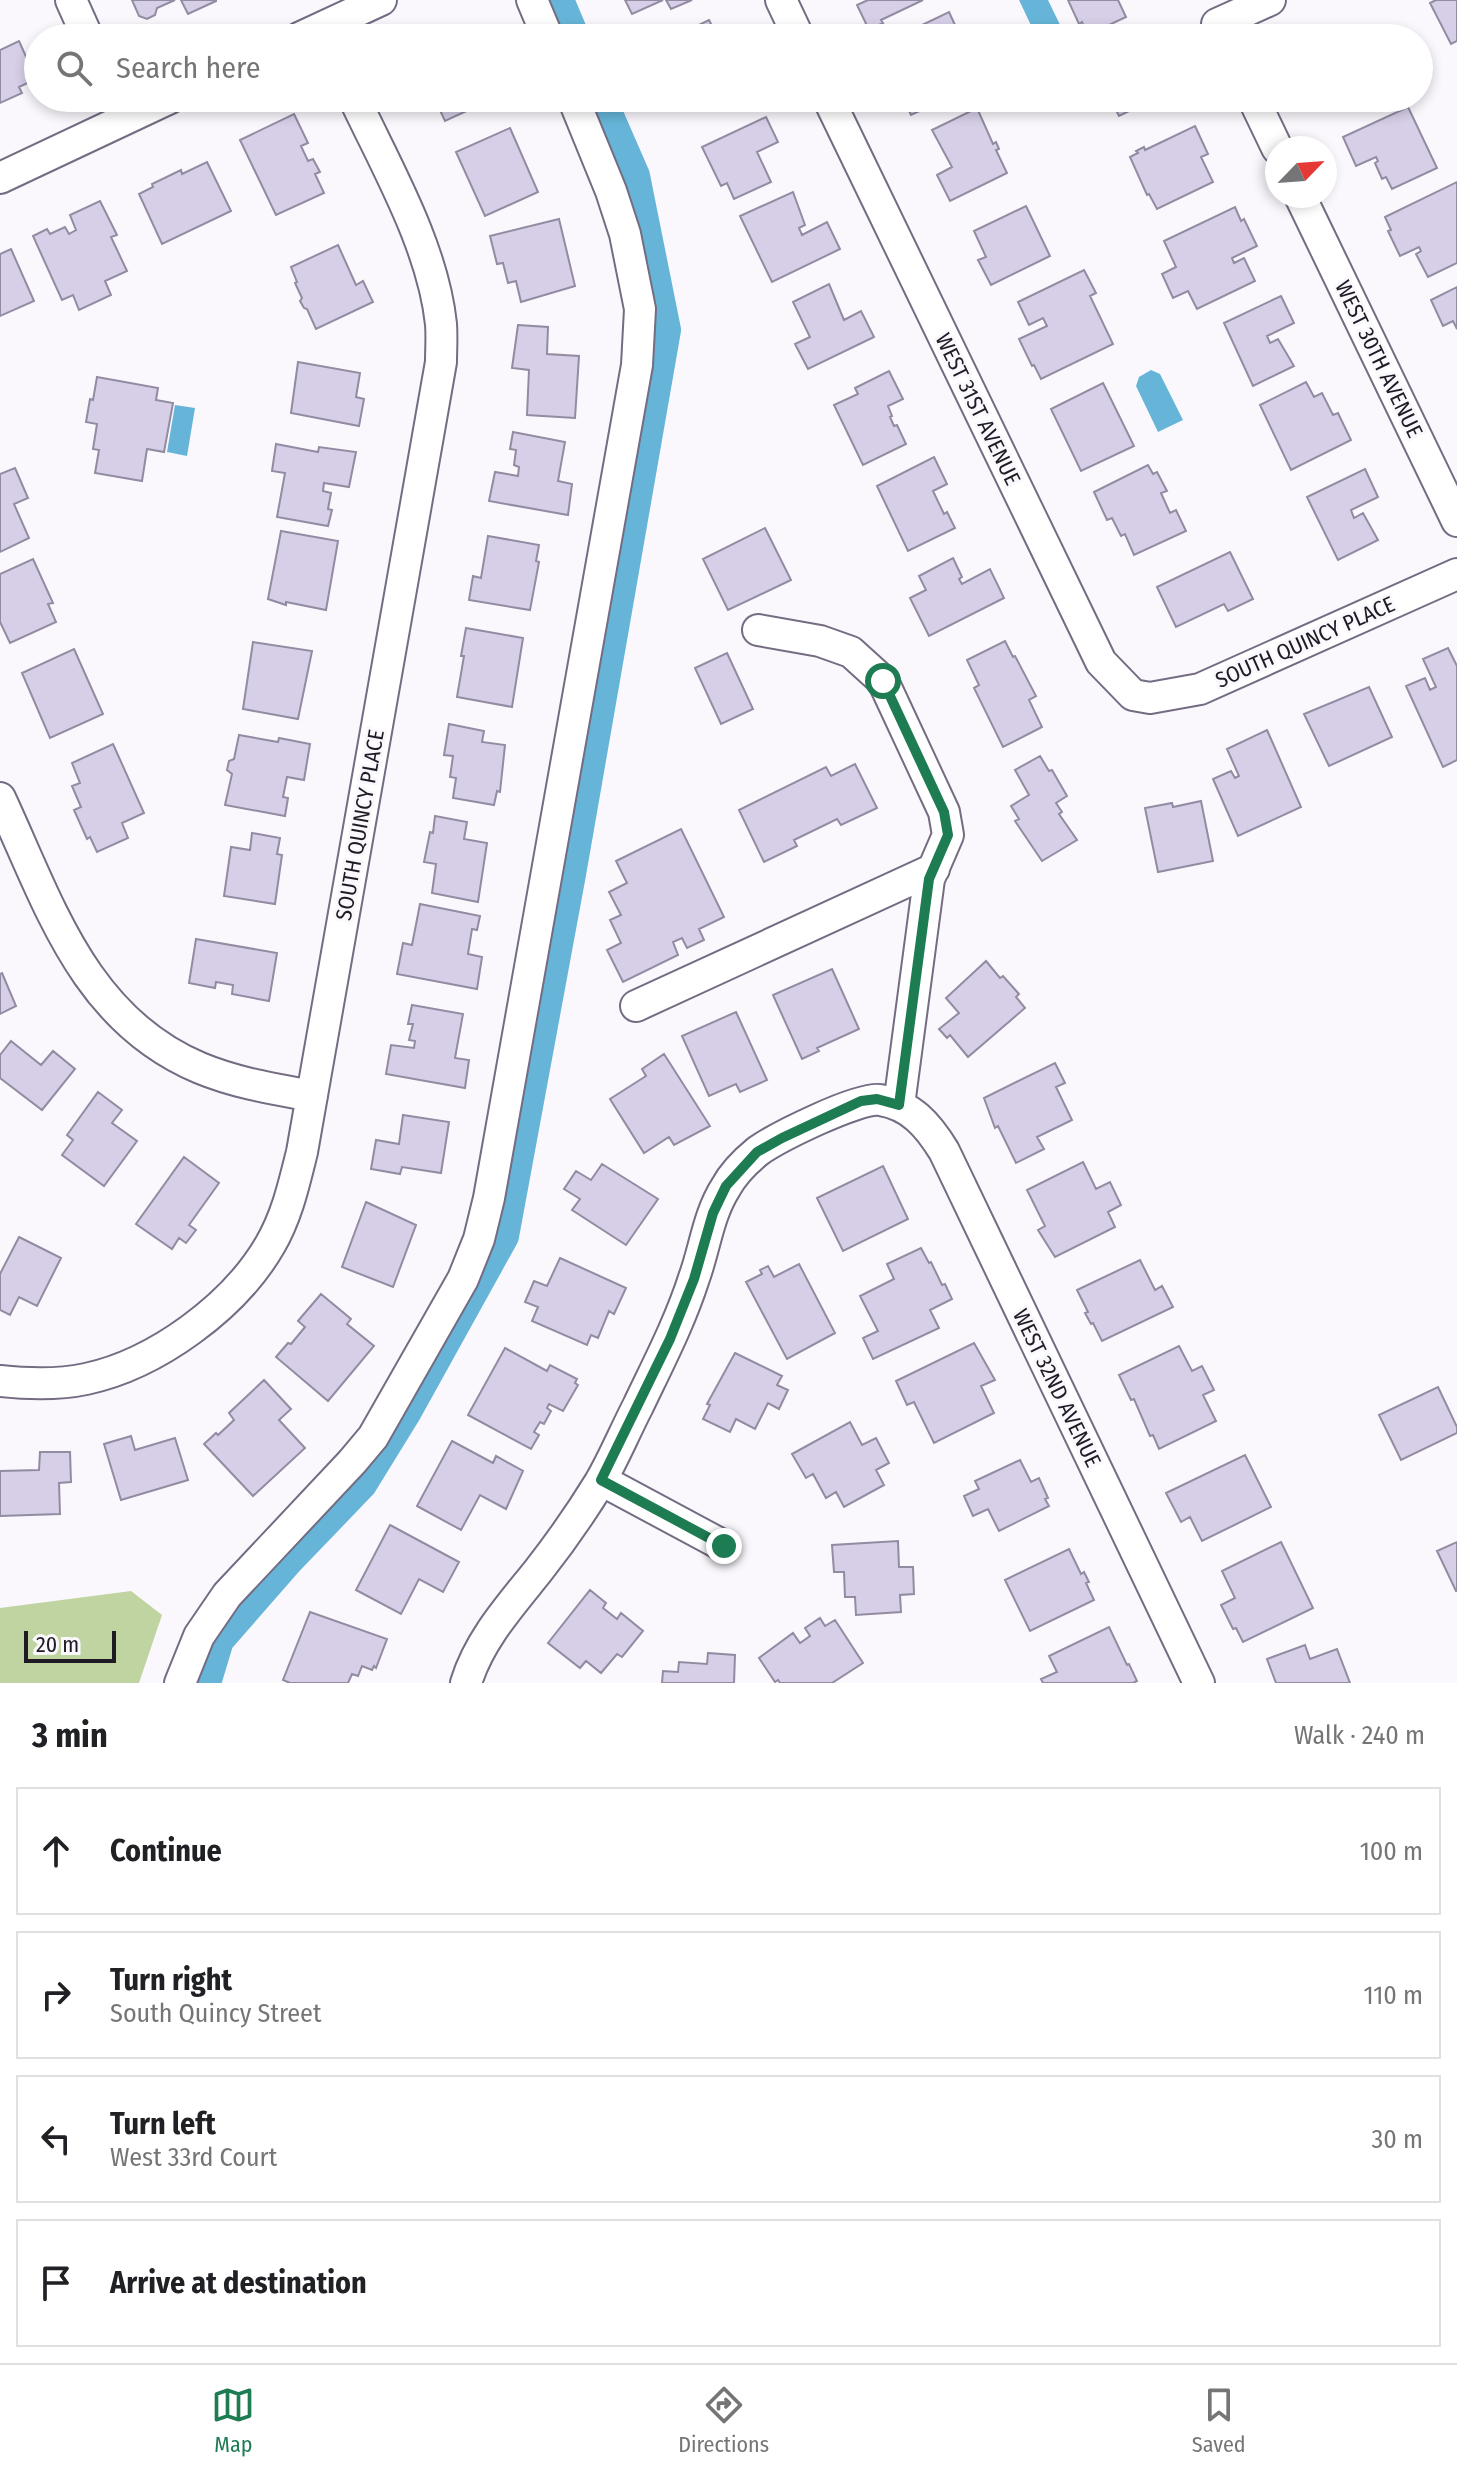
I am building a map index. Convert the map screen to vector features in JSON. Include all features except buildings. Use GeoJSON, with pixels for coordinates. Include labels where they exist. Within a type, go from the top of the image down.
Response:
{"type":"FeatureCollection","features":[{"type":"Feature","properties":{"kind":"street"},"geometry":{"type":"LineString","coordinates":[[71,0],[82,24]]}},
{"type":"Feature","properties":{"kind":"street"},"geometry":{"type":"LineString","coordinates":[[335,24],[381,0]]}},
{"type":"Feature","properties":{"kind":"street"},"geometry":{"type":"LineString","coordinates":[[532,0],[542,24]]}},
{"type":"Feature","properties":{"kind":"street"},"geometry":{"type":"LineString","coordinates":[[781,0],[792,24]]}},
{"type":"Feature","properties":{"kind":"street"},"geometry":{"type":"LineString","coordinates":[[1216,21],[1270,0]]}},
{"type":"Feature","properties":{"kind":"street"},"geometry":{"type":"LineString","coordinates":[[0,178],[114,112]]}},
{"type":"Feature","properties":{"kind":"street","name":"SOUTH QUINCY PLACE"},"geometry":{"type":"LineString","coordinates":[[0,1381],[49,1383],[86,1379],[121,1368],[187,1332],[220,1306],[247,1277],[271,1244],[290,1201],[302,1152],[441,362],[441,324],[432,280],[417,233],[361,112]]}},
{"type":"Feature","properties":{"kind":"street"},"geometry":{"type":"LineString","coordinates":[[180,1683],[199,1636],[227,1595],[373,1437],[463,1279],[479,1239],[489,1198],[637,365],[640,309],[625,234],[579,112]]}},
{"type":"Feature","properties":{"kind":"street","name":"WEST 31ST AVENUE"},"geometry":{"type":"LineString","coordinates":[[835,112],[1101,662],[1133,695],[1150,698]]}},
{"type":"Feature","properties":{"kind":"street"},"geometry":{"type":"LineString","coordinates":[[1260,112],[1271,136]]}},
{"type":"Feature","properties":{"kind":"street","name":"WEST 30TH AVENUE"},"geometry":{"type":"LineString","coordinates":[[1306,208],[1457,521]]}},
{"type":"Feature","properties":{"kind":"street","name":"SOUTH QUINCY PLACE"},"geometry":{"type":"LineString","coordinates":[[1150,698],[1200,689],[1457,574]]}},
{"type":"Feature","properties":{"kind":"street"},"geometry":{"type":"LineString","coordinates":[[466,1683],[490,1632],[563,1539],[601,1480],[670,1339],[694,1279],[713,1213],[726,1186],[757,1152],[861,1101],[877,1099],[899,1105],[929,879],[948,835],[944,812],[883,681],[851,652],[820,641],[758,630]]}},
{"type":"Feature","properties":{"kind":"street"},"geometry":{"type":"LineString","coordinates":[[0,798],[79,964],[101,996],[136,1030],[198,1068],[264,1087],[312,1096]]}},
{"type":"Feature","properties":{"kind":"street"},"geometry":{"type":"LineString","coordinates":[[636,1006],[934,869]]}},
{"type":"Feature","properties":{"kind":"street","name":"WEST 32ND AVENUE"},"geometry":{"type":"LineString","coordinates":[[899,1105],[914,1113],[944,1151],[1199,1683]]}},
{"type":"Feature","properties":{"kind":"street"},"geometry":{"type":"LineString","coordinates":[[601,1480],[724,1546]]}},
{"type":"Feature","properties":{"kind":"green space"},"geometry":{"type":"Polygon","coordinates":[[[131,1591],[162,1615],[139,1683],[0,1683],[0,1608],[131,1591]]]}},
{"type":"Feature","properties":{"kind":"water"},"geometry":{"type":"Polygon","coordinates":[[[1019,0],[1048,0],[1060,24],[1030,24],[1019,0]]]}},
{"type":"Feature","properties":{"kind":"water"},"geometry":{"type":"Polygon","coordinates":[[[1151,370],[1160,374],[1183,420],[1158,432],[1136,386],[1139,377],[1151,370]]]}},
{"type":"Feature","properties":{"kind":"water"},"geometry":{"type":"Polygon","coordinates":[[[175,405],[195,408],[187,456],[167,452],[175,405]]]}},
{"type":"Feature","properties":{"kind":"waterway"},"geometry":{"type":"LineString","coordinates":[[558,0],[568,24]]}},
{"type":"Feature","properties":{"kind":"waterway"},"geometry":{"type":"LineString","coordinates":[[205,1683],[218,1640],[287,1561],[361,1484],[406,1411],[503,1236],[665,330],[634,176],[606,112]]}},
{"type":"Feature","properties":{"kind":"route"},"geometry":{"type":"LineString","coordinates":[[724,1546],[601,1480],[670,1339],[694,1279],[713,1213],[726,1186],[757,1152],[861,1101],[877,1099],[899,1105],[929,879],[948,835],[944,812],[883,681]]}}]}
